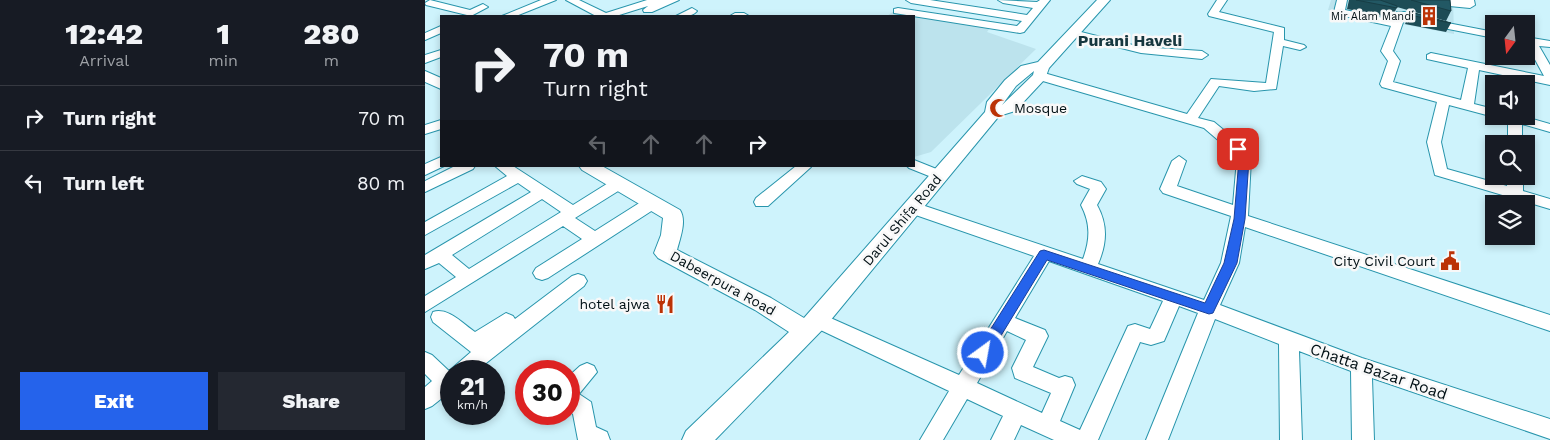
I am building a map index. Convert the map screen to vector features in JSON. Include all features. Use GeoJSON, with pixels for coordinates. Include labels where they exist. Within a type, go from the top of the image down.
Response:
{"type":"FeatureCollection","features":[{"type":"Feature","properties":{"kind":"main road","name":"Darul Shifa Road"},"geometry":{"type":"LineString","coordinates":[[696,440],[817,320],[993,113],[1009,108],[1104,0]]}},
{"type":"Feature","properties":{"kind":"main road","name":"Dabeerpura Road"},"geometry":{"type":"LineString","coordinates":[[590,167],[650,204],[673,215],[665,253],[763,304],[806,331],[817,320]]}},
{"type":"Feature","properties":{"kind":"street"},"geometry":{"type":"LineString","coordinates":[[510,15],[551,0]]}},
{"type":"Feature","properties":{"kind":"street"},"geometry":{"type":"LineString","coordinates":[[571,0],[603,15]]}},
{"type":"Feature","properties":{"kind":"street"},"geometry":{"type":"LineString","coordinates":[[608,15],[658,0]]}},
{"type":"Feature","properties":{"kind":"street"},"geometry":{"type":"LineString","coordinates":[[633,15],[674,0]]}},
{"type":"Feature","properties":{"kind":"street"},"geometry":{"type":"LineString","coordinates":[[1029,19],[911,0],[898,11],[1020,30],[1043,3]]}},
{"type":"Feature","properties":{"kind":"street"},"geometry":{"type":"LineString","coordinates":[[1003,0],[1043,3]]}},
{"type":"Feature","properties":{"kind":"street"},"geometry":{"type":"LineString","coordinates":[[1191,120],[1215,82],[1254,87],[1272,86],[1280,42],[1280,30],[1213,14],[1222,0]]}},
{"type":"Feature","properties":{"kind":"street"},"geometry":{"type":"LineString","coordinates":[[1342,0],[1339,12],[1403,17],[1450,15],[1470,4],[1469,0]]}},
{"type":"Feature","properties":{"kind":"street"},"geometry":{"type":"LineString","coordinates":[[1418,0],[1485,31]]}},
{"type":"Feature","properties":{"kind":"street"},"geometry":{"type":"LineString","coordinates":[[430,3],[467,14],[483,7]]}},
{"type":"Feature","properties":{"kind":"street"},"geometry":{"type":"LineString","coordinates":[[683,15],[692,11]]}},
{"type":"Feature","properties":{"kind":"street"},"geometry":{"type":"LineString","coordinates":[[1403,17],[1387,51],[1394,61],[1386,84],[1485,110]]}},
{"type":"Feature","properties":{"kind":"street"},"geometry":{"type":"LineString","coordinates":[[425,37],[440,30]]}},
{"type":"Feature","properties":{"kind":"street"},"geometry":{"type":"LineString","coordinates":[[1073,33],[1141,50],[1202,55]]}},
{"type":"Feature","properties":{"kind":"street"},"geometry":{"type":"LineString","coordinates":[[1125,47],[1131,39],[1149,42],[1154,38]]}},
{"type":"Feature","properties":{"kind":"street"},"geometry":{"type":"LineString","coordinates":[[1280,42],[1300,47]]}},
{"type":"Feature","properties":{"kind":"street"},"geometry":{"type":"LineString","coordinates":[[1535,42],[1550,44]]}},
{"type":"Feature","properties":{"kind":"street"},"geometry":{"type":"LineString","coordinates":[[425,48],[440,45]]}},
{"type":"Feature","properties":{"kind":"street"},"geometry":{"type":"LineString","coordinates":[[1141,50],[1149,58],[1172,64]]}},
{"type":"Feature","properties":{"kind":"street"},"geometry":{"type":"LineString","coordinates":[[1535,51],[1550,76]]}},
{"type":"Feature","properties":{"kind":"street"},"geometry":{"type":"LineString","coordinates":[[425,59],[440,53]]}},
{"type":"Feature","properties":{"kind":"street"},"geometry":{"type":"LineString","coordinates":[[1431,57],[1474,66],[1501,75]]}},
{"type":"Feature","properties":{"kind":"street"},"geometry":{"type":"LineString","coordinates":[[1467,105],[1474,66]]}},
{"type":"Feature","properties":{"kind":"street"},"geometry":{"type":"LineString","coordinates":[[1041,71],[1209,125],[1238,149],[1244,159],[1240,216],[1231,263],[1209,309],[1157,440]]}},
{"type":"Feature","properties":{"kind":"street"},"geometry":{"type":"LineString","coordinates":[[1535,80],[1550,81]]}},
{"type":"Feature","properties":{"kind":"street"},"geometry":{"type":"LineString","coordinates":[[1444,99],[1434,142],[1440,172],[1515,192],[1550,204]]}},
{"type":"Feature","properties":{"kind":"street"},"geometry":{"type":"LineString","coordinates":[[425,130],[440,124]]}},
{"type":"Feature","properties":{"kind":"street"},"geometry":{"type":"LineString","coordinates":[[1535,124],[1550,128]]}},
{"type":"Feature","properties":{"kind":"street"},"geometry":{"type":"LineString","coordinates":[[1179,161],[1168,189],[1240,216],[1550,322]]}},
{"type":"Feature","properties":{"kind":"street"},"geometry":{"type":"LineString","coordinates":[[425,170],[440,162]]}},
{"type":"Feature","properties":{"kind":"street"},"geometry":{"type":"LineString","coordinates":[[915,165],[939,175]]}},
{"type":"Feature","properties":{"kind":"street"},"geometry":{"type":"LineString","coordinates":[[425,187],[466,167]]}},
{"type":"Feature","properties":{"kind":"street"},"geometry":{"type":"LineString","coordinates":[[504,167],[542,192],[594,239]]}},
{"type":"Feature","properties":{"kind":"street"},"geometry":{"type":"LineString","coordinates":[[762,202],[803,167]]}},
{"type":"Feature","properties":{"kind":"street"},"geometry":{"type":"LineString","coordinates":[[425,229],[517,176]]}},
{"type":"Feature","properties":{"kind":"street"},"geometry":{"type":"LineString","coordinates":[[1082,181],[1096,186],[1097,189],[1089,205],[1098,225],[1098,245],[1087,269]]}},
{"type":"Feature","properties":{"kind":"street"},"geometry":{"type":"LineString","coordinates":[[480,347],[432,311],[469,278],[618,184]]}},
{"type":"Feature","properties":{"kind":"street"},"geometry":{"type":"LineString","coordinates":[[1515,185],[1515,192]]}},
{"type":"Feature","properties":{"kind":"street"},"geometry":{"type":"LineString","coordinates":[[432,259],[542,192]]}},
{"type":"Feature","properties":{"kind":"street"},"geometry":{"type":"LineString","coordinates":[[542,273],[650,204]]}},
{"type":"Feature","properties":{"kind":"street","name":"Chatta Bazar Road"},"geometry":{"type":"LineString","coordinates":[[913,208],[1087,269],[1209,309],[1361,366],[1550,429]]}},
{"type":"Feature","properties":{"kind":"street"},"geometry":{"type":"LineString","coordinates":[[931,440],[1044,254]]}},
{"type":"Feature","properties":{"kind":"street"},"geometry":{"type":"LineString","coordinates":[[432,259],[469,278]]}},
{"type":"Feature","properties":{"kind":"street"},"geometry":{"type":"LineString","coordinates":[[480,347],[578,281]]}},
{"type":"Feature","properties":{"kind":"street"},"geometry":{"type":"LineString","coordinates":[[1087,440],[1135,332],[1151,337],[1157,335],[1174,297]]}},
{"type":"Feature","properties":{"kind":"street"},"geometry":{"type":"LineString","coordinates":[[817,320],[1078,440]]}},
{"type":"Feature","properties":{"kind":"street"},"geometry":{"type":"LineString","coordinates":[[468,360],[506,321]]}},
{"type":"Feature","properties":{"kind":"street"},"geometry":{"type":"LineString","coordinates":[[1003,321],[1038,336],[1022,368],[1022,372],[1064,387],[1047,425]]}},
{"type":"Feature","properties":{"kind":"street"},"geometry":{"type":"LineString","coordinates":[[1289,339],[1291,440]]}},
{"type":"Feature","properties":{"kind":"street"},"geometry":{"type":"LineString","coordinates":[[425,361],[440,370]]}},
{"type":"Feature","properties":{"kind":"street"},"geometry":{"type":"LineString","coordinates":[[1361,366],[1363,440]]}},
{"type":"Feature","properties":{"kind":"street"},"geometry":{"type":"LineString","coordinates":[[580,379],[587,372]]}},
{"type":"Feature","properties":{"kind":"street"},"geometry":{"type":"LineString","coordinates":[[425,399],[440,387]]}},
{"type":"Feature","properties":{"kind":"street"},"geometry":{"type":"LineString","coordinates":[[580,407],[583,409],[586,433],[599,440]]}},
{"type":"Feature","properties":{"kind":"street"},"geometry":{"type":"LineString","coordinates":[[1002,440],[1017,412]]}},
{"type":"Feature","properties":{"kind":"shaded area","name":"Mir Alam Mandi"},"geometry":{"type":"Polygon","coordinates":[[[1331,0],[1453,0],[1454,34],[1328,10],[1331,0]]]}},
{"type":"Feature","properties":{"kind":"shaded area"},"geometry":{"type":"Polygon","coordinates":[[[894,11],[990,28],[987,32],[1036,49],[931,152],[915,157],[915,15],[888,15],[894,11]]]}},
{"type":"Feature","properties":{"kind":"building"},"geometry":{"type":"Polygon","coordinates":[[[1356,0],[1380,0],[1397,6],[1397,8],[1356,0]]]}},
{"type":"Feature","properties":{"kind":"building"},"geometry":{"type":"Polygon","coordinates":[[[1411,0],[1450,0],[1451,11],[1411,0]]]}},
{"type":"Feature","properties":{"kind":"building"},"geometry":{"type":"Polygon","coordinates":[[[1411,12],[1451,23],[1409,15],[1411,12]]]}},
{"type":"Feature","properties":{"kind":"place","name":"Mir Alam Mandi"},"geometry":{"type":"Point","coordinates":[1429,16]}},
{"type":"Feature","properties":{"kind":"place","name":"Mosque"},"geometry":{"type":"Point","coordinates":[999,108]}},
{"type":"Feature","properties":{"kind":"place","name":"City Civil Court"},"geometry":{"type":"Point","coordinates":[1450,261]}},
{"type":"Feature","properties":{"kind":"place","name":"hotel ajwa"},"geometry":{"type":"Point","coordinates":[665,304]}},
{"type":"Feature","properties":{"kind":"district","name":"Purani Haveli"},"geometry":{"type":"Point","coordinates":[1130,40]}},
{"type":"Feature","properties":{"kind":"route"},"geometry":{"type":"LineString","coordinates":[[983,353],[1044,254],[1209,309],[1231,263],[1239,219],[1244,159],[1238,149]]}}]}
